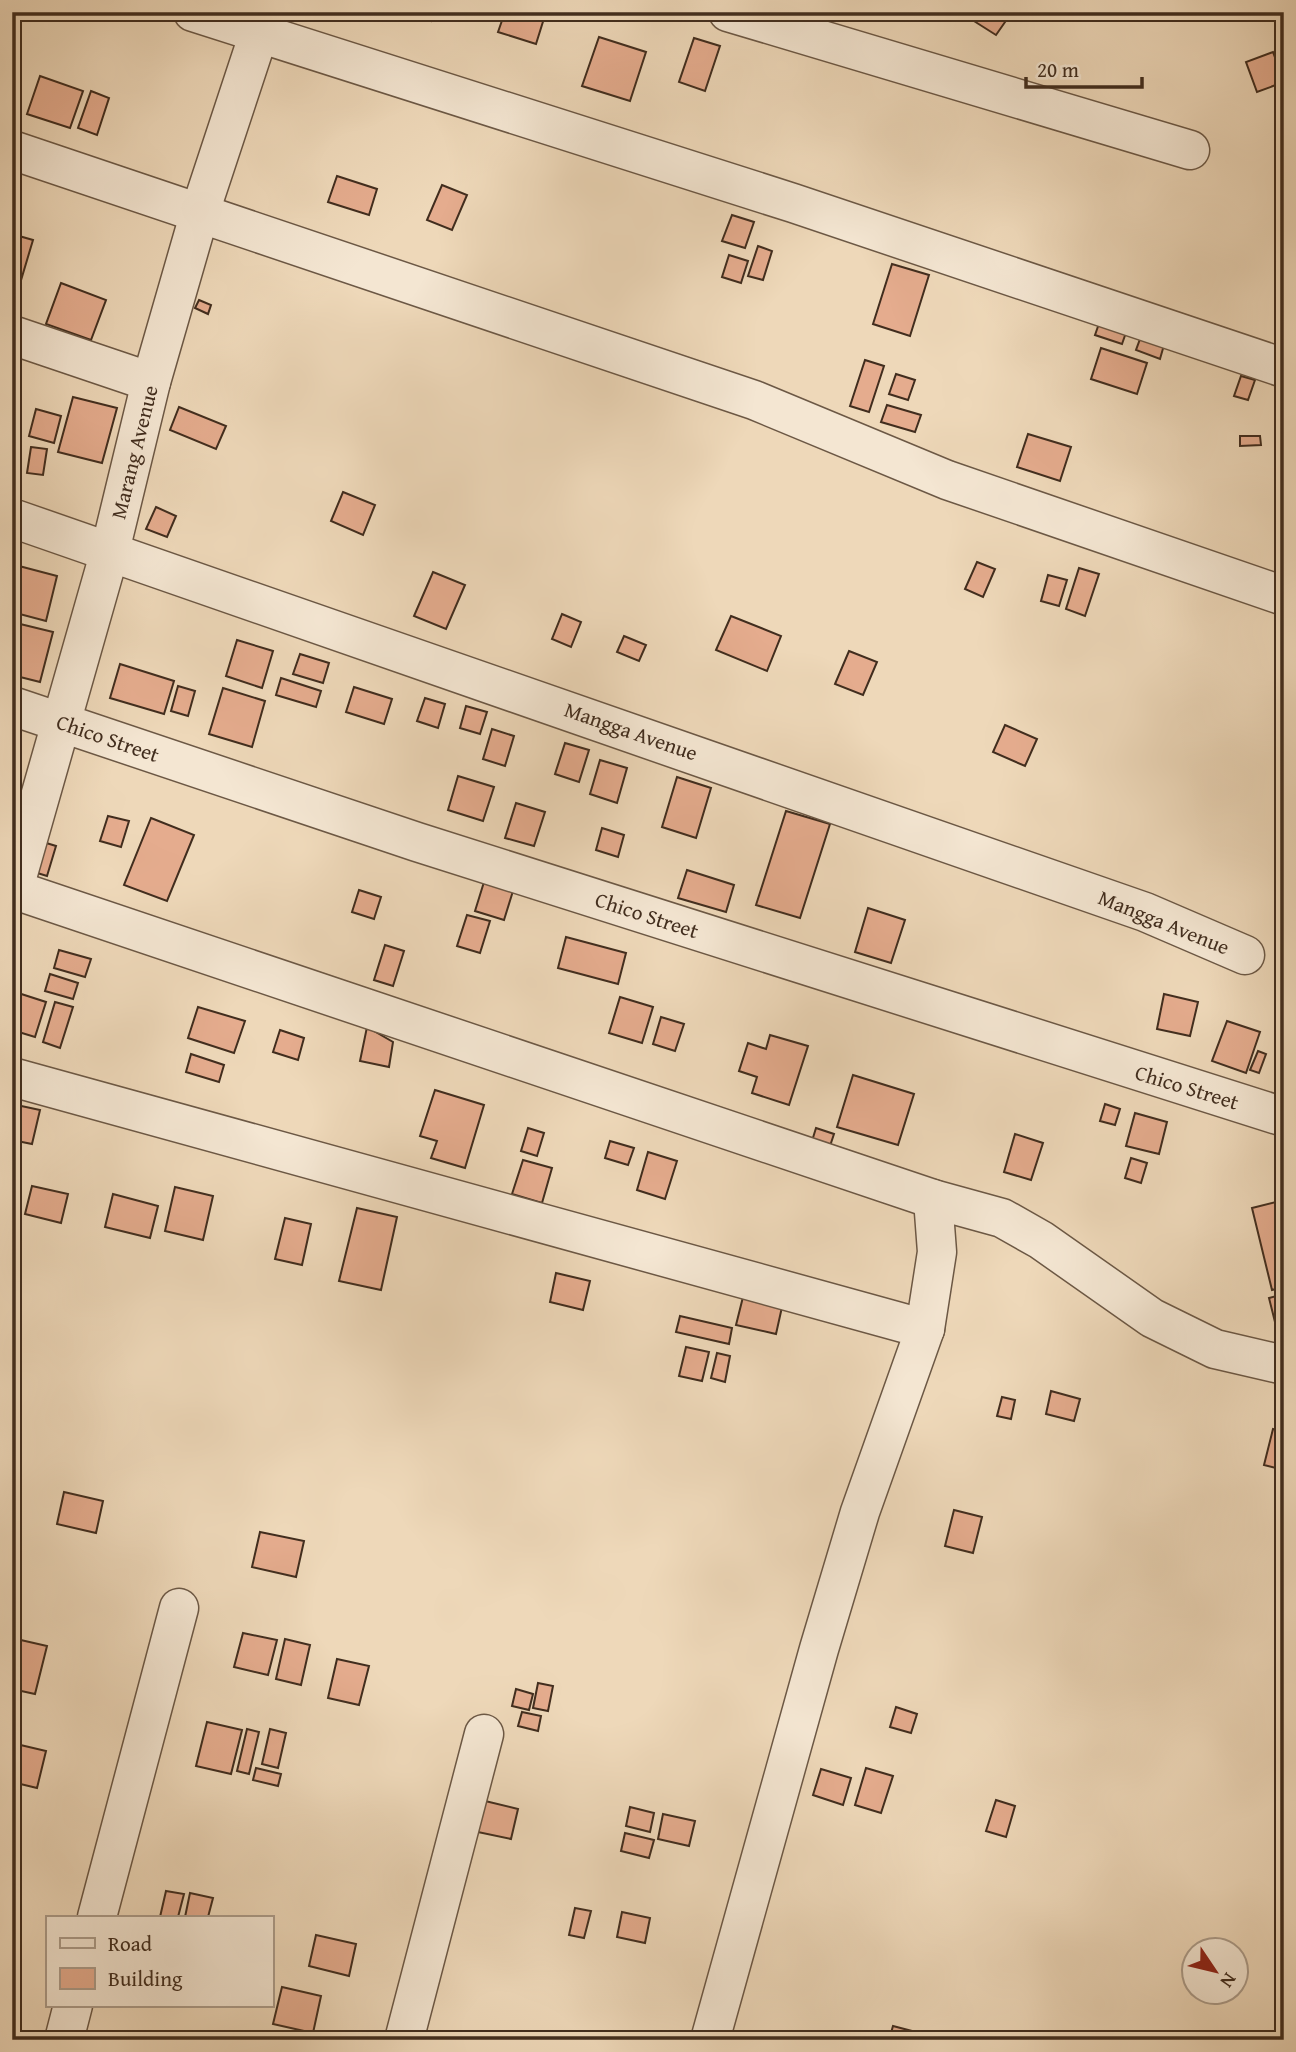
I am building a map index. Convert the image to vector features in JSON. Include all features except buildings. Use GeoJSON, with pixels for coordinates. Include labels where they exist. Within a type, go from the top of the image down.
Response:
{"type":"FeatureCollection","features":[{"type":"Feature","properties":{"kind":"street"},"geometry":{"type":"LineString","coordinates":[[193,12],[262,23],[1284,368]]}},
{"type":"Feature","properties":{"kind":"street"},"geometry":{"type":"LineString","coordinates":[[728,12],[1190,150]]}},
{"type":"Feature","properties":{"kind":"street","name":"Marang Avenue"},"geometry":{"type":"LineString","coordinates":[[13,891],[110,551],[151,382],[200,212],[262,23]]}},
{"type":"Feature","properties":{"kind":"street"},"geometry":{"type":"LineString","coordinates":[[12,150],[754,400],[947,480],[1284,596]]}},
{"type":"Feature","properties":{"kind":"street"},"geometry":{"type":"LineString","coordinates":[[12,335],[151,382]]}},
{"type":"Feature","properties":{"kind":"street","name":"Mangga Avenue"},"geometry":{"type":"LineString","coordinates":[[12,518],[1132,907],[1245,955]]}},
{"type":"Feature","properties":{"kind":"street","name":"Chico Street"},"geometry":{"type":"LineString","coordinates":[[12,706],[430,846],[1284,1117]]}},
{"type":"Feature","properties":{"kind":"street"},"geometry":{"type":"LineString","coordinates":[[13,891],[933,1199],[1002,1218],[1041,1240],[1152,1318],[1215,1349],[1284,1365]]}},
{"type":"Feature","properties":{"kind":"street"},"geometry":{"type":"LineString","coordinates":[[12,1077],[925,1329]]}},
{"type":"Feature","properties":{"kind":"street"},"geometry":{"type":"LineString","coordinates":[[710,2040],[860,1512],[925,1329],[937,1252],[933,1199]]}},
{"type":"Feature","properties":{"kind":"street"},"geometry":{"type":"LineString","coordinates":[[97,1916],[179,1608]]}},
{"type":"Feature","properties":{"kind":"street"},"geometry":{"type":"LineString","coordinates":[[404,2040],[484,1734]]}},
{"type":"Feature","properties":{"kind":"street"},"geometry":{"type":"LineString","coordinates":[[64,2040],[73,2007]]}}]}
